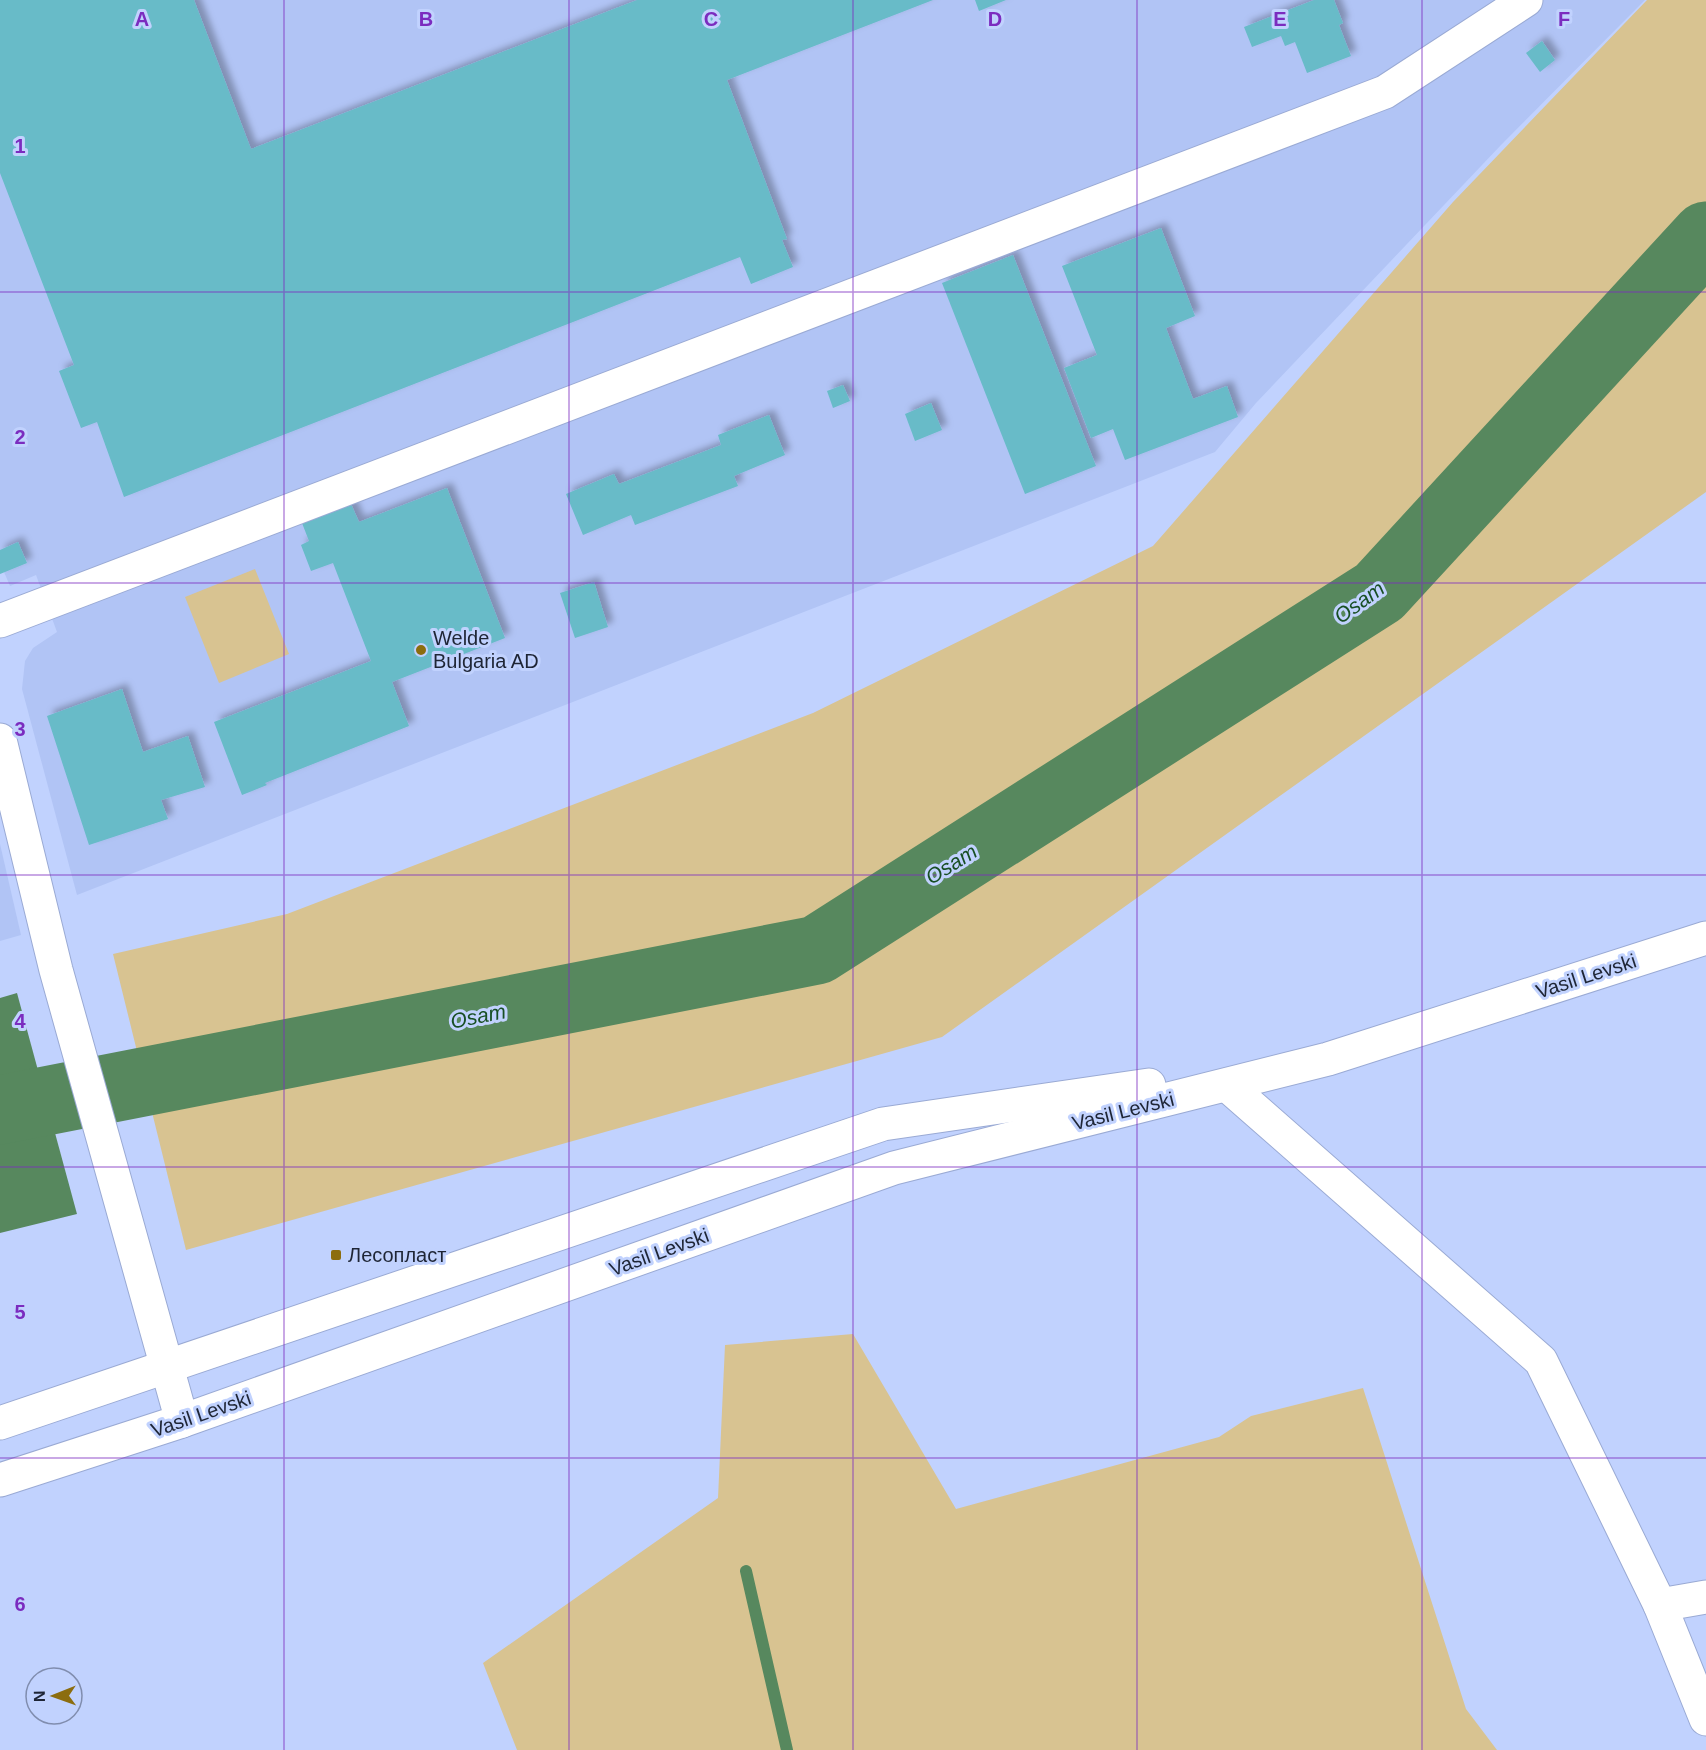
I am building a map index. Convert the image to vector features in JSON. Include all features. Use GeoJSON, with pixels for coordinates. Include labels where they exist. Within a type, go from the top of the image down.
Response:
{"type":"FeatureCollection","features":[{"type":"Feature","properties":{"kind":"main road"},"geometry":{"type":"LineString","coordinates":[[0,621],[1385,92],[1526,0]]}},
{"type":"Feature","properties":{"kind":"main road"},"geometry":{"type":"LineString","coordinates":[[0,740],[7,800],[182,1421]]}},
{"type":"Feature","properties":{"kind":"main road","name":"Vasil Levski"},"geometry":{"type":"LineString","coordinates":[[0,1480],[182,1421],[894,1168],[1328,1059],[1706,938]]}},
{"type":"Feature","properties":{"kind":"main road","name":"Vasil Levski"},"geometry":{"type":"LineString","coordinates":[[0,1423],[883,1124],[1328,1059]]}},
{"type":"Feature","properties":{"kind":"main road"},"geometry":{"type":"LineString","coordinates":[[1227,1085],[1541,1361],[1660,1605],[1706,1719]]}},
{"type":"Feature","properties":{"kind":"main road"},"geometry":{"type":"LineString","coordinates":[[1660,1605],[1706,1597]]}},
{"type":"Feature","properties":{"kind":"shaded area","name":"Welde Bulgaria AD"},"geometry":{"type":"Polygon","coordinates":[[[0,0],[1645,0],[1501,145],[1256,403],[1215,452],[77,895],[22,689],[25,661],[33,648],[57,632],[36,575],[10,586],[4,572],[0,574],[0,0]]]}},
{"type":"Feature","properties":{"kind":"shaded area"},"geometry":{"type":"Polygon","coordinates":[[[1647,0],[1706,0],[1706,492],[942,1037],[186,1250],[113,954],[287,914],[813,713],[1153,546],[1453,202],[1647,0]]]}},
{"type":"Feature","properties":{"kind":"shaded area"},"geometry":{"type":"Polygon","coordinates":[[[255,569],[289,654],[219,683],[185,597],[255,569]]]}},
{"type":"Feature","properties":{"kind":"shaded area"},"geometry":{"type":"Polygon","coordinates":[[[0,844],[21,935],[0,941],[0,844]]]}},
{"type":"Feature","properties":{"kind":"shaded area"},"geometry":{"type":"Polygon","coordinates":[[[17,993],[77,1214],[0,1233],[0,998],[17,993]]]}},
{"type":"Feature","properties":{"kind":"shaded area"},"geometry":{"type":"Polygon","coordinates":[[[853,1334],[956,1509],[1219,1437],[1251,1416],[1363,1388],[1466,1709],[1497,1750],[517,1750],[483,1663],[718,1498],[725,1345],[853,1334]]]}},
{"type":"Feature","properties":{"kind":"building"},"geometry":{"type":"Polygon","coordinates":[[[0,0],[194,0],[251,149],[637,0],[933,0],[727,80],[787,239],[782,240],[793,267],[751,284],[740,257],[124,497],[97,422],[81,428],[59,371],[74,365],[0,173],[0,0]]]}},
{"type":"Feature","properties":{"kind":"building"},"geometry":{"type":"Polygon","coordinates":[[[975,0],[1006,0],[979,11],[975,0]]]}},
{"type":"Feature","properties":{"kind":"building"},"geometry":{"type":"Polygon","coordinates":[[[1314,0],[1334,0],[1343,23],[1339,25],[1351,56],[1307,73],[1295,42],[1285,46],[1281,36],[1252,47],[1244,27],[1314,0]]]}},
{"type":"Feature","properties":{"kind":"building"},"geometry":{"type":"Polygon","coordinates":[[[1542,41],[1555,60],[1540,72],[1526,53],[1542,41]]]}},
{"type":"Feature","properties":{"kind":"building"},"geometry":{"type":"Polygon","coordinates":[[[1161,228],[1195,316],[1166,328],[1193,399],[1227,386],[1238,417],[1125,460],[1113,429],[1091,438],[1064,368],[1097,355],[1062,266],[1161,228]]]}},
{"type":"Feature","properties":{"kind":"building"},"geometry":{"type":"Polygon","coordinates":[[[1013,255],[1096,466],[1025,494],[942,283],[1013,255]]]}},
{"type":"Feature","properties":{"kind":"building"},"geometry":{"type":"Polygon","coordinates":[[[843,385],[850,401],[833,408],[827,391],[843,385]]]}},
{"type":"Feature","properties":{"kind":"building"},"geometry":{"type":"Polygon","coordinates":[[[931,403],[942,430],[915,441],[905,414],[931,403]]]}},
{"type":"Feature","properties":{"kind":"building"},"geometry":{"type":"Polygon","coordinates":[[[769,415],[785,455],[734,476],[738,486],[635,525],[631,515],[583,535],[566,494],[614,474],[619,484],[721,445],[718,435],[769,415]]]}},
{"type":"Feature","properties":{"kind":"building","name":"Welde Bulgaria AD"},"geometry":{"type":"Polygon","coordinates":[[[447,488],[505,638],[392,682],[409,726],[265,783],[267,785],[242,795],[214,722],[371,661],[333,563],[311,571],[301,545],[309,541],[302,523],[351,504],[359,522],[447,488]]]}},
{"type":"Feature","properties":{"kind":"building"},"geometry":{"type":"Polygon","coordinates":[[[18,542],[27,563],[0,574],[0,550],[18,542]]]}},
{"type":"Feature","properties":{"kind":"building"},"geometry":{"type":"Polygon","coordinates":[[[594,582],[608,627],[575,638],[560,593],[594,582]]]}},
{"type":"Feature","properties":{"kind":"building"},"geometry":{"type":"Polygon","coordinates":[[[122,689],[143,752],[188,736],[205,787],[161,800],[168,819],[89,845],[47,716],[122,689]]]}},
{"type":"Feature","properties":{"kind":"waterway","name":"Osam"},"geometry":{"type":"LineString","coordinates":[[0,1110],[817,950],[1379,592],[1706,236]]}},
{"type":"Feature","properties":{"kind":"waterway"},"geometry":{"type":"LineString","coordinates":[[746,1571],[787,1750]]}},
{"type":"Feature","properties":{"kind":"place","name":"Welde Bulgaria AD"},"geometry":{"type":"Point","coordinates":[421,650]}},
{"type":"Feature","properties":{"kind":"place","name":"Лесопласт"},"geometry":{"type":"Point","coordinates":[336,1255]}}]}
